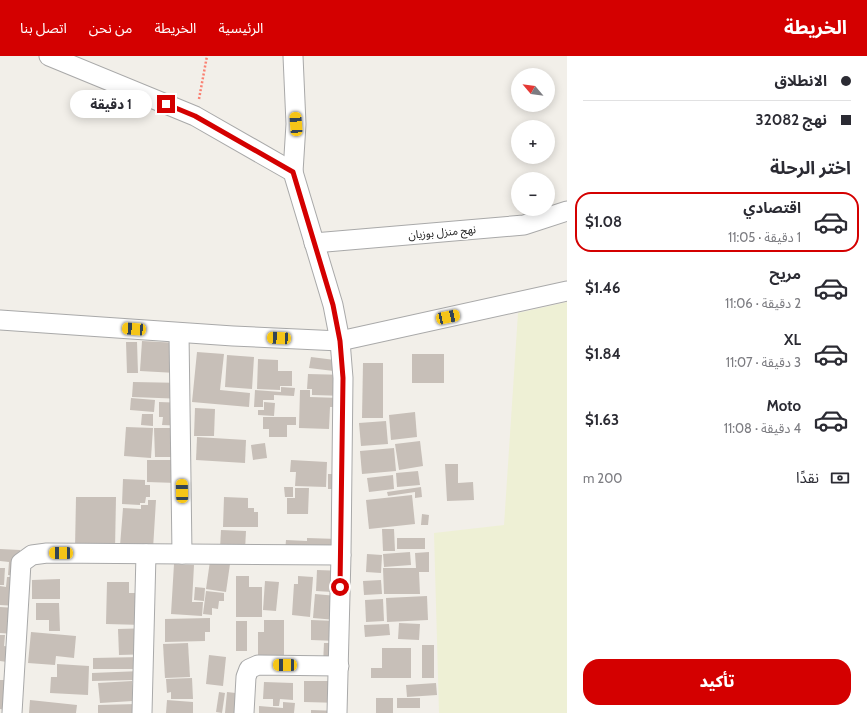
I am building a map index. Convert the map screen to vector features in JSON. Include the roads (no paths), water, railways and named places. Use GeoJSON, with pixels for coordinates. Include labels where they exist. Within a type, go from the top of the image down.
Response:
{"type":"FeatureCollection","features":[{"type":"Feature","properties":{"kind":"street"},"geometry":{"type":"LineString","coordinates":[[49,56],[195,116],[293,172]]}},
{"type":"Feature","properties":{"kind":"street"},"geometry":{"type":"LineString","coordinates":[[293,56],[296,124],[293,172],[333,305],[340,341],[343,378],[337,713]]}},
{"type":"Feature","properties":{"kind":"street","name":"نهج منزل بوزيان"},"geometry":{"type":"LineString","coordinates":[[314,243],[524,225],[567,211]]}},
{"type":"Feature","properties":{"kind":"street"},"geometry":{"type":"LineString","coordinates":[[0,320],[340,341],[567,291]]}},
{"type":"Feature","properties":{"kind":"street"},"geometry":{"type":"LineString","coordinates":[[179,332],[182,554]]}},
{"type":"Feature","properties":{"kind":"street"},"geometry":{"type":"LineString","coordinates":[[12,713],[7,664],[21,563],[32,555],[47,553],[341,555]]}},
{"type":"Feature","properties":{"kind":"street"},"geometry":{"type":"LineString","coordinates":[[142,713],[146,554]]}},
{"type":"Feature","properties":{"kind":"street"},"geometry":{"type":"LineString","coordinates":[[244,713],[246,677],[250,669],[258,665],[339,666]]}}]}
